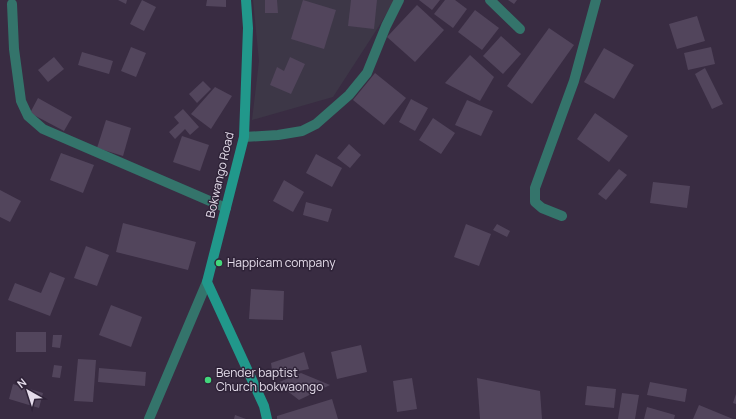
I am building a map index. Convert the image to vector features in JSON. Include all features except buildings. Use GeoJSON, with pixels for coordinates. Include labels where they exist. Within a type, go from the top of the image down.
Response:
{"type":"FeatureCollection","features":[{"type":"Feature","properties":{"kind":"street","name":"Bokwango Road"},"geometry":{"type":"LineString","coordinates":[[207,282],[244,137],[248,28],[246,0]]}},
{"type":"Feature","properties":{"kind":"street"},"geometry":{"type":"LineString","coordinates":[[244,137],[278,135],[302,131],[316,124],[349,95],[367,73],[386,26],[399,0]]}},
{"type":"Feature","properties":{"kind":"street"},"geometry":{"type":"LineString","coordinates":[[490,0],[520,29]]}},
{"type":"Feature","properties":{"kind":"street"},"geometry":{"type":"LineString","coordinates":[[562,216],[542,208],[535,202],[535,188],[574,81],[596,0]]}},
{"type":"Feature","properties":{"kind":"street"},"geometry":{"type":"LineString","coordinates":[[12,4],[15,56],[21,101],[28,116],[43,129],[226,208]]}},
{"type":"Feature","properties":{"kind":"street"},"geometry":{"type":"LineString","coordinates":[[149,419],[207,282]]}},
{"type":"Feature","properties":{"kind":"street"},"geometry":{"type":"LineString","coordinates":[[207,282],[264,406],[267,419]]}},
{"type":"Feature","properties":{"kind":"shaded area"},"geometry":{"type":"Polygon","coordinates":[[[253,0],[395,0],[333,97],[252,120],[259,61],[253,0]]]}},
{"type":"Feature","properties":{"kind":"place","name":"Happicam company"},"geometry":{"type":"Point","coordinates":[219,263]}},
{"type":"Feature","properties":{"kind":"place","name":"Bender baptist Church bokwaongo"},"geometry":{"type":"Point","coordinates":[208,380]}}]}
